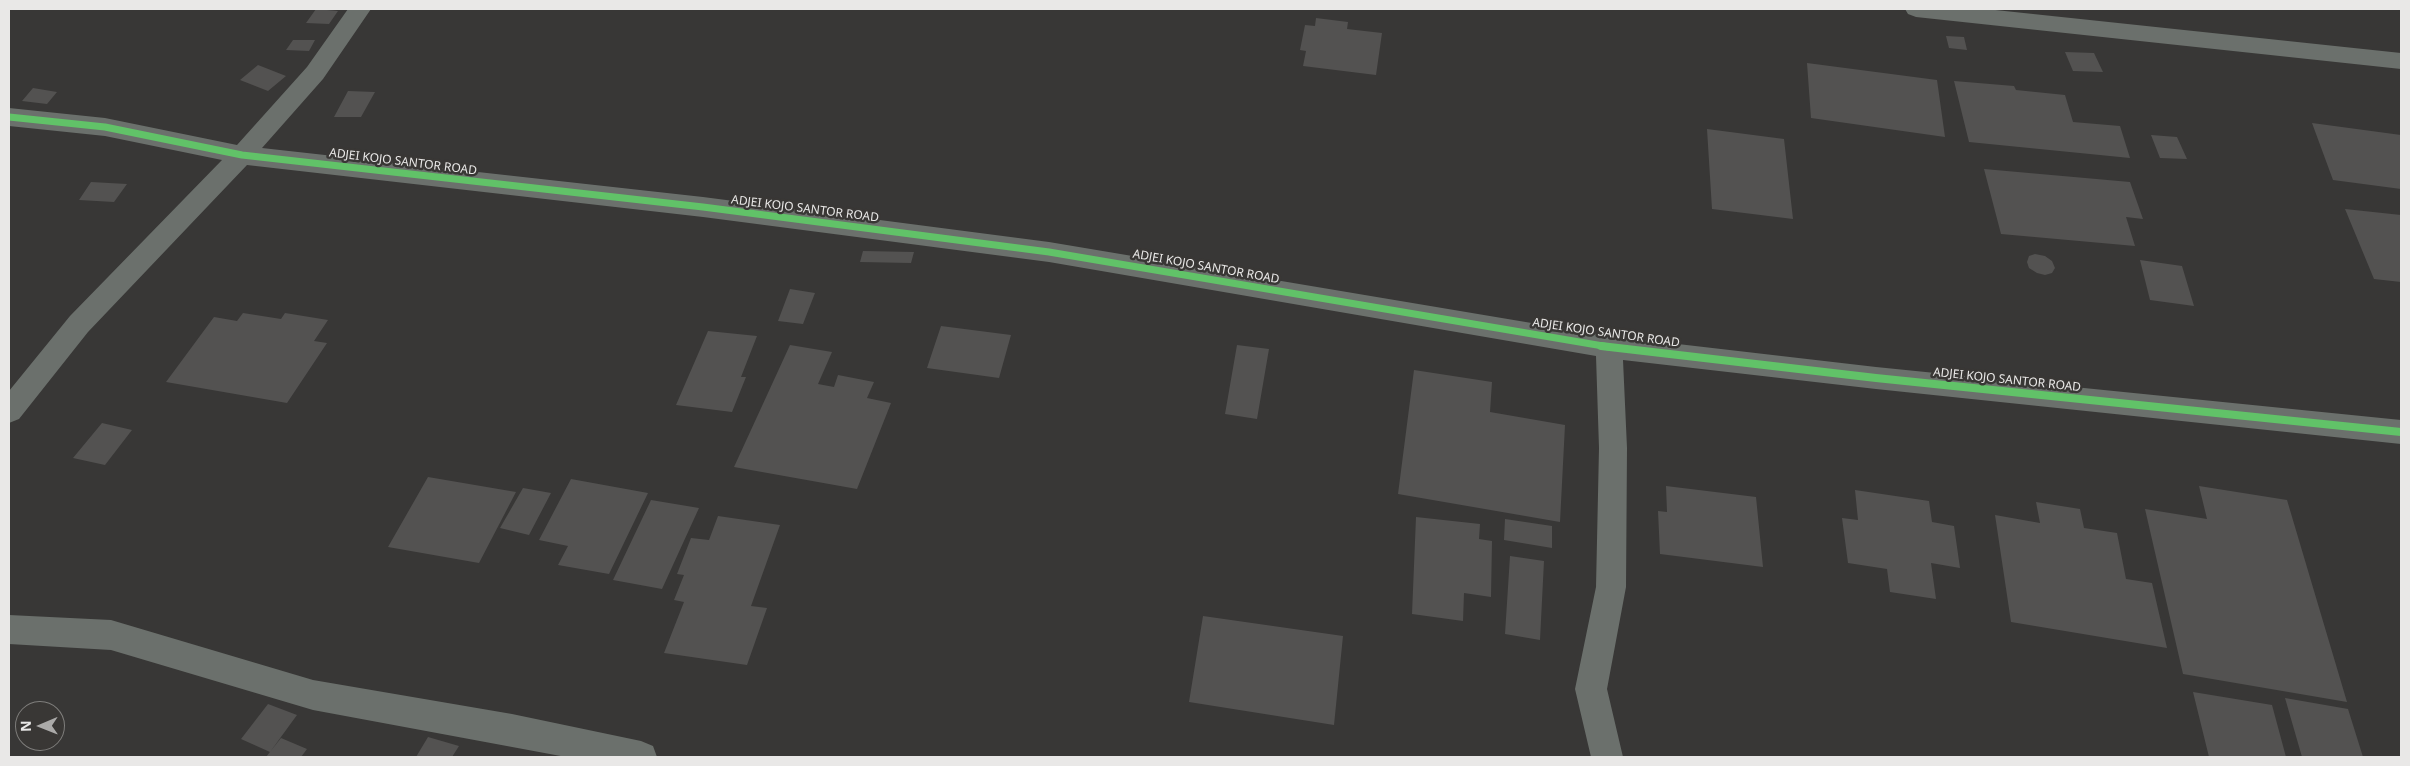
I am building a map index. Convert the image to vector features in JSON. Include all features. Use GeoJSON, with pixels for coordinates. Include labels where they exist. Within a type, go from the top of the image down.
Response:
{"type":"FeatureCollection","features":[{"type":"Feature","properties":{"kind":"street"},"geometry":{"type":"LineString","coordinates":[[9,410],[79,324],[242,155],[315,73],[360,9]]}},
{"type":"Feature","properties":{"kind":"street"},"geometry":{"type":"LineString","coordinates":[[1916,9],[2401,61]]}},
{"type":"Feature","properties":{"kind":"street","name":"ADJEI KOJO SANTOR ROAD"},"geometry":{"type":"LineString","coordinates":[[9,117],[105,127],[242,155],[703,207],[1049,252],[1609,347],[1876,378],[2401,432]]}},
{"type":"Feature","properties":{"kind":"street"},"geometry":{"type":"LineString","coordinates":[[1606,757],[1591,689],[1611,587],[1613,448],[1609,347]]}},
{"type":"Feature","properties":{"kind":"street"},"geometry":{"type":"LineString","coordinates":[[9,629],[111,636],[313,695],[512,730],[641,757]]}},
{"type":"Feature","properties":{"kind":"building"},"geometry":{"type":"Polygon","coordinates":[[[316,9],[338,11],[329,24],[306,23],[316,9]]]}},
{"type":"Feature","properties":{"kind":"building"},"geometry":{"type":"Polygon","coordinates":[[[1316,18],[1348,22],[1347,29],[1382,33],[1376,75],[1303,66],[1306,51],[1300,50],[1305,25],[1315,26],[1316,18]]]}},
{"type":"Feature","properties":{"kind":"building"},"geometry":{"type":"Polygon","coordinates":[[[1946,36],[1964,37],[1967,50],[1949,48],[1946,36]]]}},
{"type":"Feature","properties":{"kind":"building"},"geometry":{"type":"Polygon","coordinates":[[[293,40],[315,40],[309,51],[286,50],[293,40]]]}},
{"type":"Feature","properties":{"kind":"building"},"geometry":{"type":"Polygon","coordinates":[[[2065,52],[2094,53],[2103,72],[2073,71],[2065,52]]]}},
{"type":"Feature","properties":{"kind":"building"},"geometry":{"type":"Polygon","coordinates":[[[1807,63],[1937,80],[1945,137],[1811,118],[1807,63]]]}},
{"type":"Feature","properties":{"kind":"building"},"geometry":{"type":"Polygon","coordinates":[[[258,65],[286,76],[268,91],[240,80],[258,65]]]}},
{"type":"Feature","properties":{"kind":"building"},"geometry":{"type":"Polygon","coordinates":[[[1954,81],[2014,86],[2016,90],[2065,95],[2073,122],[2120,126],[2130,158],[1969,142],[1954,81]]]}},
{"type":"Feature","properties":{"kind":"building"},"geometry":{"type":"Polygon","coordinates":[[[33,88],[57,92],[47,104],[22,101],[33,88]]]}},
{"type":"Feature","properties":{"kind":"building"},"geometry":{"type":"Polygon","coordinates":[[[348,91],[375,92],[361,117],[334,117],[348,91]]]}},
{"type":"Feature","properties":{"kind":"building"},"geometry":{"type":"Polygon","coordinates":[[[2312,123],[2401,135],[2401,189],[2333,180],[2312,123]]]}},
{"type":"Feature","properties":{"kind":"building"},"geometry":{"type":"Polygon","coordinates":[[[1707,129],[1784,139],[1793,219],[1712,209],[1707,129]]]}},
{"type":"Feature","properties":{"kind":"building"},"geometry":{"type":"Polygon","coordinates":[[[2151,135],[2177,137],[2187,159],[2160,158],[2151,135]]]}},
{"type":"Feature","properties":{"kind":"building"},"geometry":{"type":"Polygon","coordinates":[[[1984,169],[2130,182],[2143,219],[2126,217],[2135,246],[2001,234],[1984,169]]]}},
{"type":"Feature","properties":{"kind":"building"},"geometry":{"type":"Polygon","coordinates":[[[91,182],[127,184],[114,202],[79,200],[91,182]]]}},
{"type":"Feature","properties":{"kind":"building"},"geometry":{"type":"Polygon","coordinates":[[[2345,209],[2401,215],[2401,282],[2374,279],[2345,209]]]}},
{"type":"Feature","properties":{"kind":"building"},"geometry":{"type":"Polygon","coordinates":[[[863,251],[914,252],[911,263],[860,262],[863,251]]]}},
{"type":"Feature","properties":{"kind":"building"},"geometry":{"type":"Polygon","coordinates":[[[2035,254],[2045,256],[2052,261],[2055,268],[2052,273],[2045,275],[2029,268],[2027,262],[2029,256],[2035,254]]]}},
{"type":"Feature","properties":{"kind":"building"},"geometry":{"type":"Polygon","coordinates":[[[2140,260],[2182,266],[2194,306],[2150,300],[2140,260]]]}},
{"type":"Feature","properties":{"kind":"building"},"geometry":{"type":"Polygon","coordinates":[[[790,289],[815,293],[803,324],[778,321],[790,289]]]}},
{"type":"Feature","properties":{"kind":"building"},"geometry":{"type":"Polygon","coordinates":[[[243,313],[281,319],[285,313],[328,320],[314,341],[327,343],[287,403],[166,382],[214,317],[237,321],[243,313]]]}},
{"type":"Feature","properties":{"kind":"building"},"geometry":{"type":"Polygon","coordinates":[[[941,326],[1011,335],[999,378],[927,368],[941,326]]]}},
{"type":"Feature","properties":{"kind":"building"},"geometry":{"type":"Polygon","coordinates":[[[708,331],[757,336],[741,377],[746,377],[732,412],[676,405],[708,331]]]}},
{"type":"Feature","properties":{"kind":"building"},"geometry":{"type":"Polygon","coordinates":[[[790,345],[832,352],[818,384],[834,387],[838,375],[874,382],[867,398],[891,403],[857,489],[734,467],[790,345]]]}},
{"type":"Feature","properties":{"kind":"building"},"geometry":{"type":"Polygon","coordinates":[[[1237,345],[1269,349],[1257,419],[1225,414],[1237,345]]]}},
{"type":"Feature","properties":{"kind":"building"},"geometry":{"type":"Polygon","coordinates":[[[1414,370],[1492,382],[1490,412],[1565,425],[1560,522],[1398,494],[1414,370]]]}},
{"type":"Feature","properties":{"kind":"building"},"geometry":{"type":"Polygon","coordinates":[[[102,423],[132,430],[105,465],[73,458],[102,423]]]}},
{"type":"Feature","properties":{"kind":"building"},"geometry":{"type":"Polygon","coordinates":[[[428,477],[516,492],[479,563],[388,547],[428,477]]]}},
{"type":"Feature","properties":{"kind":"building"},"geometry":{"type":"Polygon","coordinates":[[[571,479],[648,493],[609,574],[558,565],[568,546],[539,540],[571,479]]]}},
{"type":"Feature","properties":{"kind":"building"},"geometry":{"type":"Polygon","coordinates":[[[1666,486],[1756,497],[1763,567],[1660,554],[1658,511],[1667,512],[1666,486]]]}},
{"type":"Feature","properties":{"kind":"building"},"geometry":{"type":"Polygon","coordinates":[[[2199,486],[2287,500],[2347,702],[2183,674],[2145,509],[2207,519],[2199,486]]]}},
{"type":"Feature","properties":{"kind":"building"},"geometry":{"type":"Polygon","coordinates":[[[523,488],[551,493],[529,535],[500,528],[523,488]]]}},
{"type":"Feature","properties":{"kind":"building"},"geometry":{"type":"Polygon","coordinates":[[[1855,490],[1929,501],[1932,522],[1954,526],[1960,568],[1931,563],[1936,599],[1890,592],[1887,569],[1848,563],[1842,518],[1858,520],[1855,490]]]}},
{"type":"Feature","properties":{"kind":"building"},"geometry":{"type":"Polygon","coordinates":[[[651,500],[699,508],[662,589],[613,580],[651,500]]]}},
{"type":"Feature","properties":{"kind":"building"},"geometry":{"type":"Polygon","coordinates":[[[2036,502],[2080,509],[2084,528],[2117,533],[2126,579],[2152,583],[2167,648],[2011,622],[1995,515],[2040,523],[2036,502]]]}},
{"type":"Feature","properties":{"kind":"building"},"geometry":{"type":"Polygon","coordinates":[[[718,516],[780,525],[751,606],[767,608],[747,665],[664,653],[684,602],[674,600],[684,575],[677,574],[691,538],[709,540],[718,516]]]}},
{"type":"Feature","properties":{"kind":"building"},"geometry":{"type":"Polygon","coordinates":[[[1416,517],[1480,524],[1479,539],[1492,541],[1491,597],[1464,593],[1463,621],[1412,614],[1416,517]]]}},
{"type":"Feature","properties":{"kind":"building"},"geometry":{"type":"Polygon","coordinates":[[[1505,519],[1552,526],[1552,548],[1504,540],[1505,519]]]}},
{"type":"Feature","properties":{"kind":"building"},"geometry":{"type":"Polygon","coordinates":[[[1510,556],[1544,561],[1540,640],[1505,634],[1510,556]]]}},
{"type":"Feature","properties":{"kind":"building"},"geometry":{"type":"Polygon","coordinates":[[[1203,616],[1343,636],[1334,725],[1189,702],[1203,616]]]}},
{"type":"Feature","properties":{"kind":"building"},"geometry":{"type":"Polygon","coordinates":[[[2193,692],[2272,705],[2286,757],[2209,757],[2193,692]]]}},
{"type":"Feature","properties":{"kind":"building"},"geometry":{"type":"Polygon","coordinates":[[[2285,698],[2348,709],[2363,757],[2302,757],[2285,698]]]}},
{"type":"Feature","properties":{"kind":"building"},"geometry":{"type":"Polygon","coordinates":[[[268,704],[297,715],[270,752],[241,739],[268,704]]]}},
{"type":"Feature","properties":{"kind":"building"},"geometry":{"type":"Polygon","coordinates":[[[428,737],[459,746],[452,757],[416,757],[428,737]]]}},
{"type":"Feature","properties":{"kind":"building"},"geometry":{"type":"Polygon","coordinates":[[[281,738],[307,749],[301,757],[266,757],[281,738]]]}},
{"type":"Feature","properties":{"kind":"cycle path"},"geometry":{"type":"LineString","coordinates":[[9,117],[105,127],[242,155],[703,207],[1049,252],[1609,347],[1876,378],[2401,432]]}}]}
